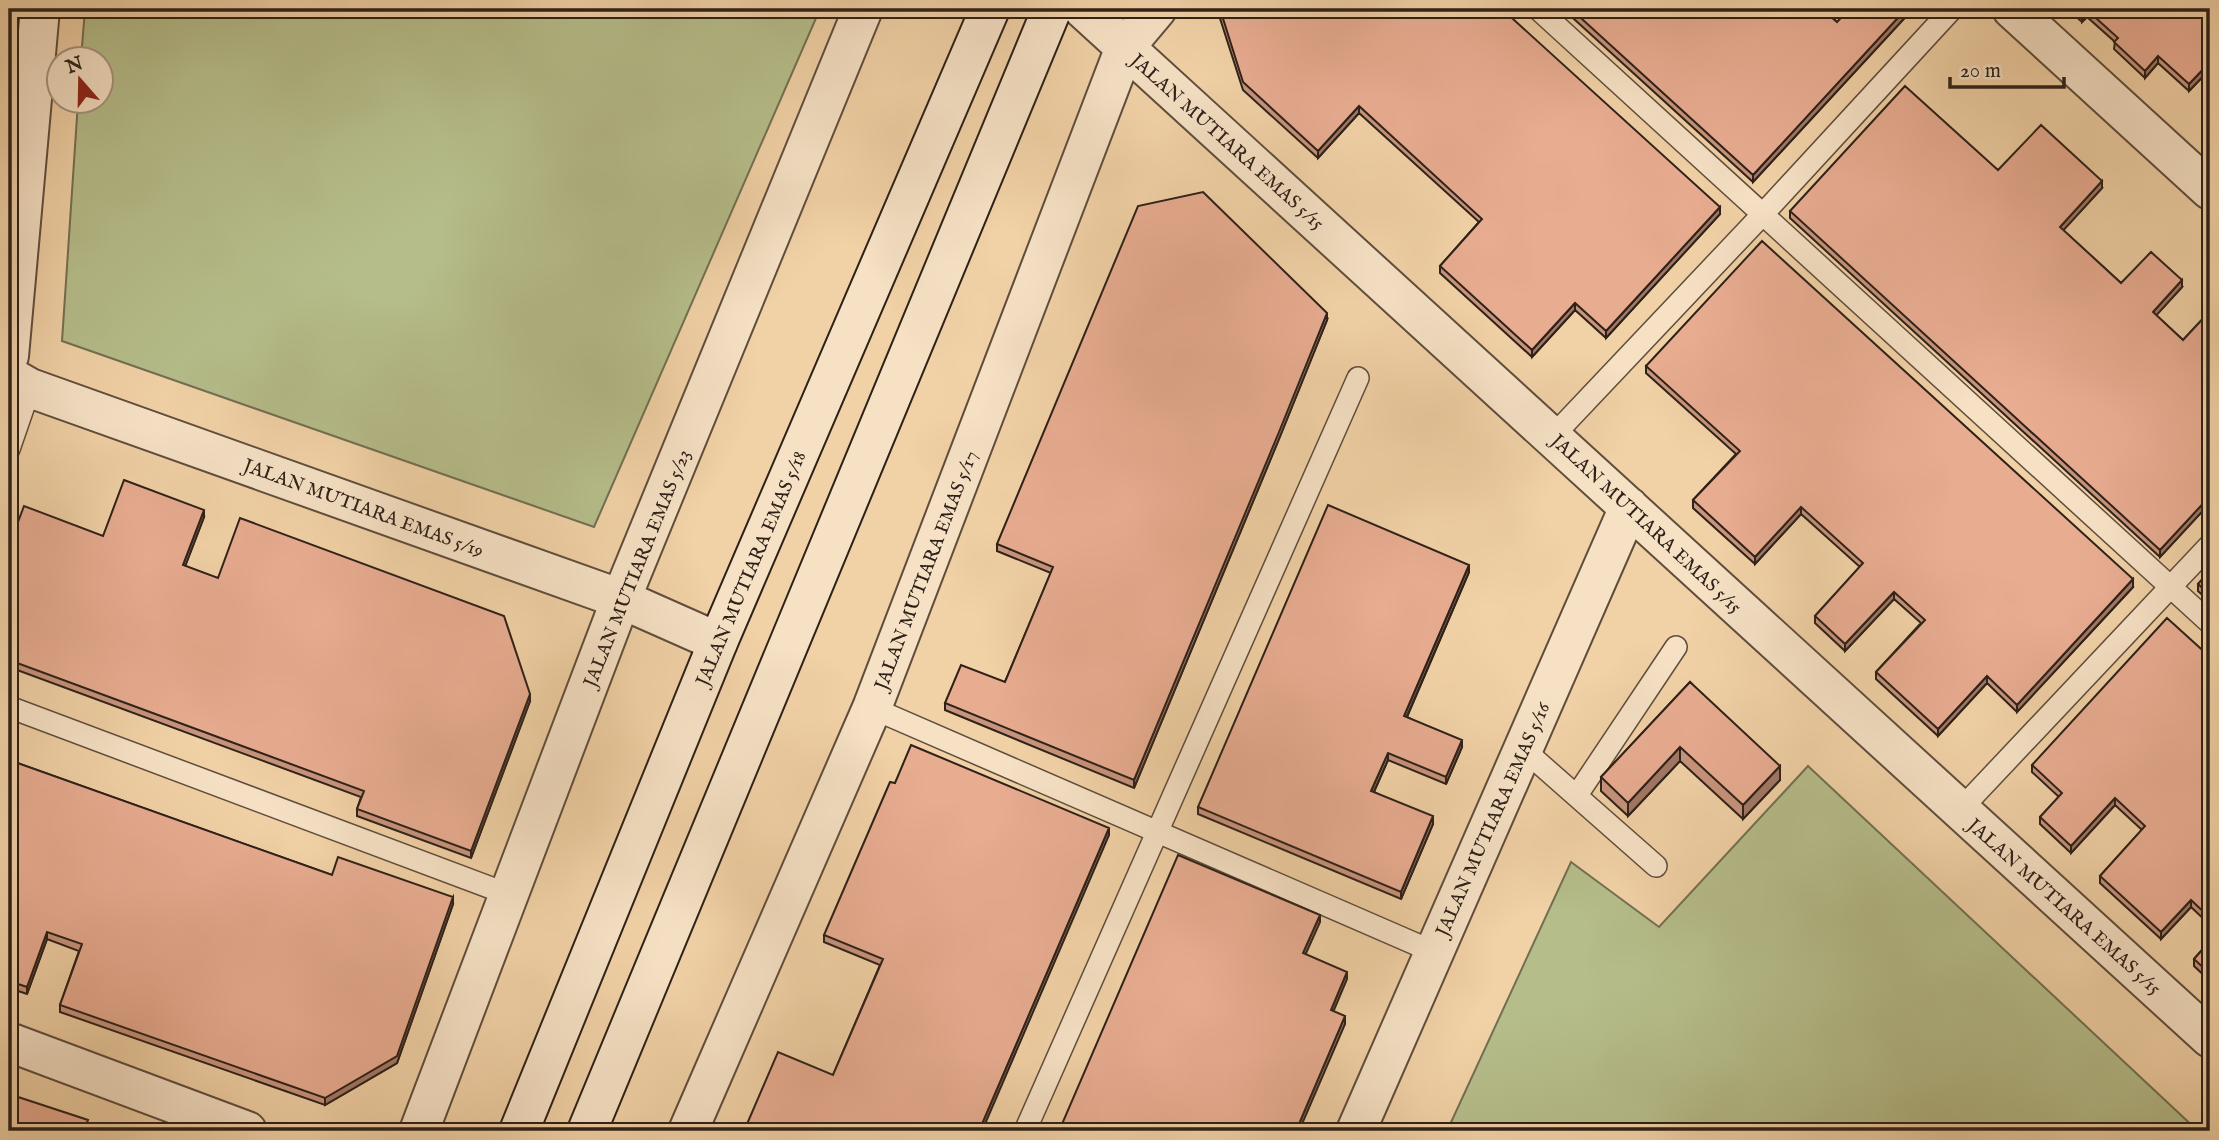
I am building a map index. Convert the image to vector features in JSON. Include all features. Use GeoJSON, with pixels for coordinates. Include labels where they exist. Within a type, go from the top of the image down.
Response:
{"type":"FeatureCollection","features":[{"type":"Feature","properties":{"kind":"street"},"geometry":{"type":"LineString","coordinates":[[9,356],[40,9]]}},
{"type":"Feature","properties":{"kind":"street","name":"JALAN MUTIARA EMAS 5/23"},"geometry":{"type":"LineString","coordinates":[[419,1131],[621,599],[863,9]]}},
{"type":"Feature","properties":{"kind":"street","name":"JALAN MUTIARA EMAS 5/18"},"geometry":{"type":"LineString","coordinates":[[519,1131],[718,642],[990,9]]}},
{"type":"Feature","properties":{"kind":"street"},"geometry":{"type":"LineString","coordinates":[[587,1131],[1052,9]]}},
{"type":"Feature","properties":{"kind":"street","name":"JALAN MUTIARA EMAS 5/15"},"geometry":{"type":"LineString","coordinates":[[1083,9],[2210,1038]]}},
{"type":"Feature","properties":{"kind":"street","name":"JALAN MUTIARA EMAS 5/17"},"geometry":{"type":"LineString","coordinates":[[688,1131],[872,708],[1125,47],[1157,9]]}},
{"type":"Feature","properties":{"kind":"street"},"geometry":{"type":"LineString","coordinates":[[2012,9],[2210,190]]}},
{"type":"Feature","properties":{"kind":"street","name":"JALAN MUTIARA EMAS 5/19"},"geometry":{"type":"LineString","coordinates":[[19,382],[621,599],[718,642]]}},
{"type":"Feature","properties":{"kind":"street","name":"JALAN MUTIARA EMAS 5/16"},"geometry":{"type":"LineString","coordinates":[[1356,1131],[1629,508]]}},
{"type":"Feature","properties":{"kind":"street"},"geometry":{"type":"LineString","coordinates":[[9,1042],[247,1131]]}},
{"type":"Feature","properties":{"kind":"lane"},"geometry":{"type":"LineString","coordinates":[[1538,9],[2210,624]]}},
{"type":"Feature","properties":{"kind":"lane"},"geometry":{"type":"LineString","coordinates":[[1552,436],[1763,214],[1952,9]]}},
{"type":"Feature","properties":{"kind":"lane"},"geometry":{"type":"LineString","coordinates":[[1025,1131],[1358,378]]}},
{"type":"Feature","properties":{"kind":"lane"},"geometry":{"type":"LineString","coordinates":[[9,449],[19,382]]}},
{"type":"Feature","properties":{"kind":"lane"},"geometry":{"type":"LineString","coordinates":[[1960,810],[2210,545]]}},
{"type":"Feature","properties":{"kind":"lane"},"geometry":{"type":"LineString","coordinates":[[1577,795],[1676,648]]}},
{"type":"Feature","properties":{"kind":"lane"},"geometry":{"type":"LineString","coordinates":[[9,707],[510,895]]}},
{"type":"Feature","properties":{"kind":"lane"},"geometry":{"type":"LineString","coordinates":[[872,708],[1434,952]]}},
{"type":"Feature","properties":{"kind":"lane"},"geometry":{"type":"LineString","coordinates":[[1522,749],[1656,866]]}},
{"type":"Feature","properties":{"kind":"green space"},"geometry":{"type":"Polygon","coordinates":[[[85,9],[820,9],[594,527],[62,341],[77,116],[116,116],[116,46],[82,46],[85,9]]]}},
{"type":"Feature","properties":{"kind":"green space"},"geometry":{"type":"Polygon","coordinates":[[[1808,766],[2198,1131],[1447,1131],[1571,862],[1659,927],[1808,766]]]}},
{"type":"Feature","properties":{"kind":"building"},"geometry":{"type":"Polygon","coordinates":[[[1220,9],[1502,9],[1720,207],[1606,331],[1575,303],[1532,350],[1440,266],[1482,219],[1359,106],[1318,151],[1243,82],[1220,9]]]}},
{"type":"Feature","properties":{"kind":"building"},"geometry":{"type":"Polygon","coordinates":[[[1571,9],[1822,9],[1837,22],[1849,9],[1906,9],[1753,175],[1571,9]]]}},
{"type":"Feature","properties":{"kind":"building"},"geometry":{"type":"Polygon","coordinates":[[[2075,9],[2210,9],[2210,62],[2189,84],[2158,56],[2145,71],[2114,42],[2118,38],[2087,10],[2082,15],[2075,9]]]}},
{"type":"Feature","properties":{"kind":"building"},"geometry":{"type":"Polygon","coordinates":[[[1905,86],[1998,170],[2041,125],[2102,181],[2060,227],[2121,283],[2151,252],[2182,280],[2153,312],[2183,340],[2210,311],[2210,496],[2160,550],[1790,211],[1905,86]]]}},
{"type":"Feature","properties":{"kind":"building"},"geometry":{"type":"Polygon","coordinates":[[[1203,192],[1327,313],[1134,780],[945,703],[961,665],[1005,682],[1053,567],[997,544],[1138,206],[1203,192]]]}},
{"type":"Feature","properties":{"kind":"building"},"geometry":{"type":"Polygon","coordinates":[[[1762,241],[2133,579],[2017,705],[1987,676],[1938,729],[1876,672],[1925,620],[1894,592],[1845,644],[1815,616],[1863,563],[1801,507],[1755,557],[1693,500],[1740,451],[1646,366],[1762,241]]]}},
{"type":"Feature","properties":{"kind":"building"},"geometry":{"type":"Polygon","coordinates":[[[124,480],[204,510],[183,565],[218,578],[240,518],[504,616],[530,694],[471,851],[357,809],[364,791],[9,660],[9,546],[24,506],[103,536],[124,480]]]}},
{"type":"Feature","properties":{"kind":"building"},"geometry":{"type":"Polygon","coordinates":[[[1328,505],[1469,565],[1404,716],[1462,740],[1446,777],[1388,753],[1371,791],[1433,816],[1401,892],[1198,807],[1328,505]]]}},
{"type":"Feature","properties":{"kind":"building"},"geometry":{"type":"Polygon","coordinates":[[[2210,571],[2210,595],[2198,584],[2210,571]]]}},
{"type":"Feature","properties":{"kind":"building"},"geometry":{"type":"Polygon","coordinates":[[[2167,618],[2210,657],[2210,918],[2191,900],[2161,932],[2100,876],[2145,826],[2115,798],[2071,846],[2040,817],[2062,793],[2032,765],[2167,618]]]}},
{"type":"Feature","properties":{"kind":"building"},"geometry":{"type":"Polygon","coordinates":[[[1690,682],[1780,766],[1743,805],[1680,747],[1628,803],[1601,777],[1690,682]]]}},
{"type":"Feature","properties":{"kind":"building"},"geometry":{"type":"Polygon","coordinates":[[[911,745],[1109,828],[979,1131],[744,1131],[778,1052],[833,1075],[883,959],[824,935],[890,782],[895,783],[911,745]]]}},
{"type":"Feature","properties":{"kind":"building"},"geometry":{"type":"Polygon","coordinates":[[[9,760],[332,875],[338,857],[453,897],[397,1056],[325,1098],[60,1005],[82,944],[47,932],[27,987],[9,981],[9,760]]]}},
{"type":"Feature","properties":{"kind":"building"},"geometry":{"type":"Polygon","coordinates":[[[1178,855],[1320,915],[1303,953],[1347,972],[1331,1010],[1345,1016],[1296,1131],[1059,1131],[1178,855]]]}},
{"type":"Feature","properties":{"kind":"building"},"geometry":{"type":"Polygon","coordinates":[[[2210,941],[2210,974],[2194,959],[2210,941]]]}},
{"type":"Feature","properties":{"kind":"building"},"geometry":{"type":"Polygon","coordinates":[[[9,1094],[88,1120],[84,1131],[9,1131],[9,1094]]]}}]}
